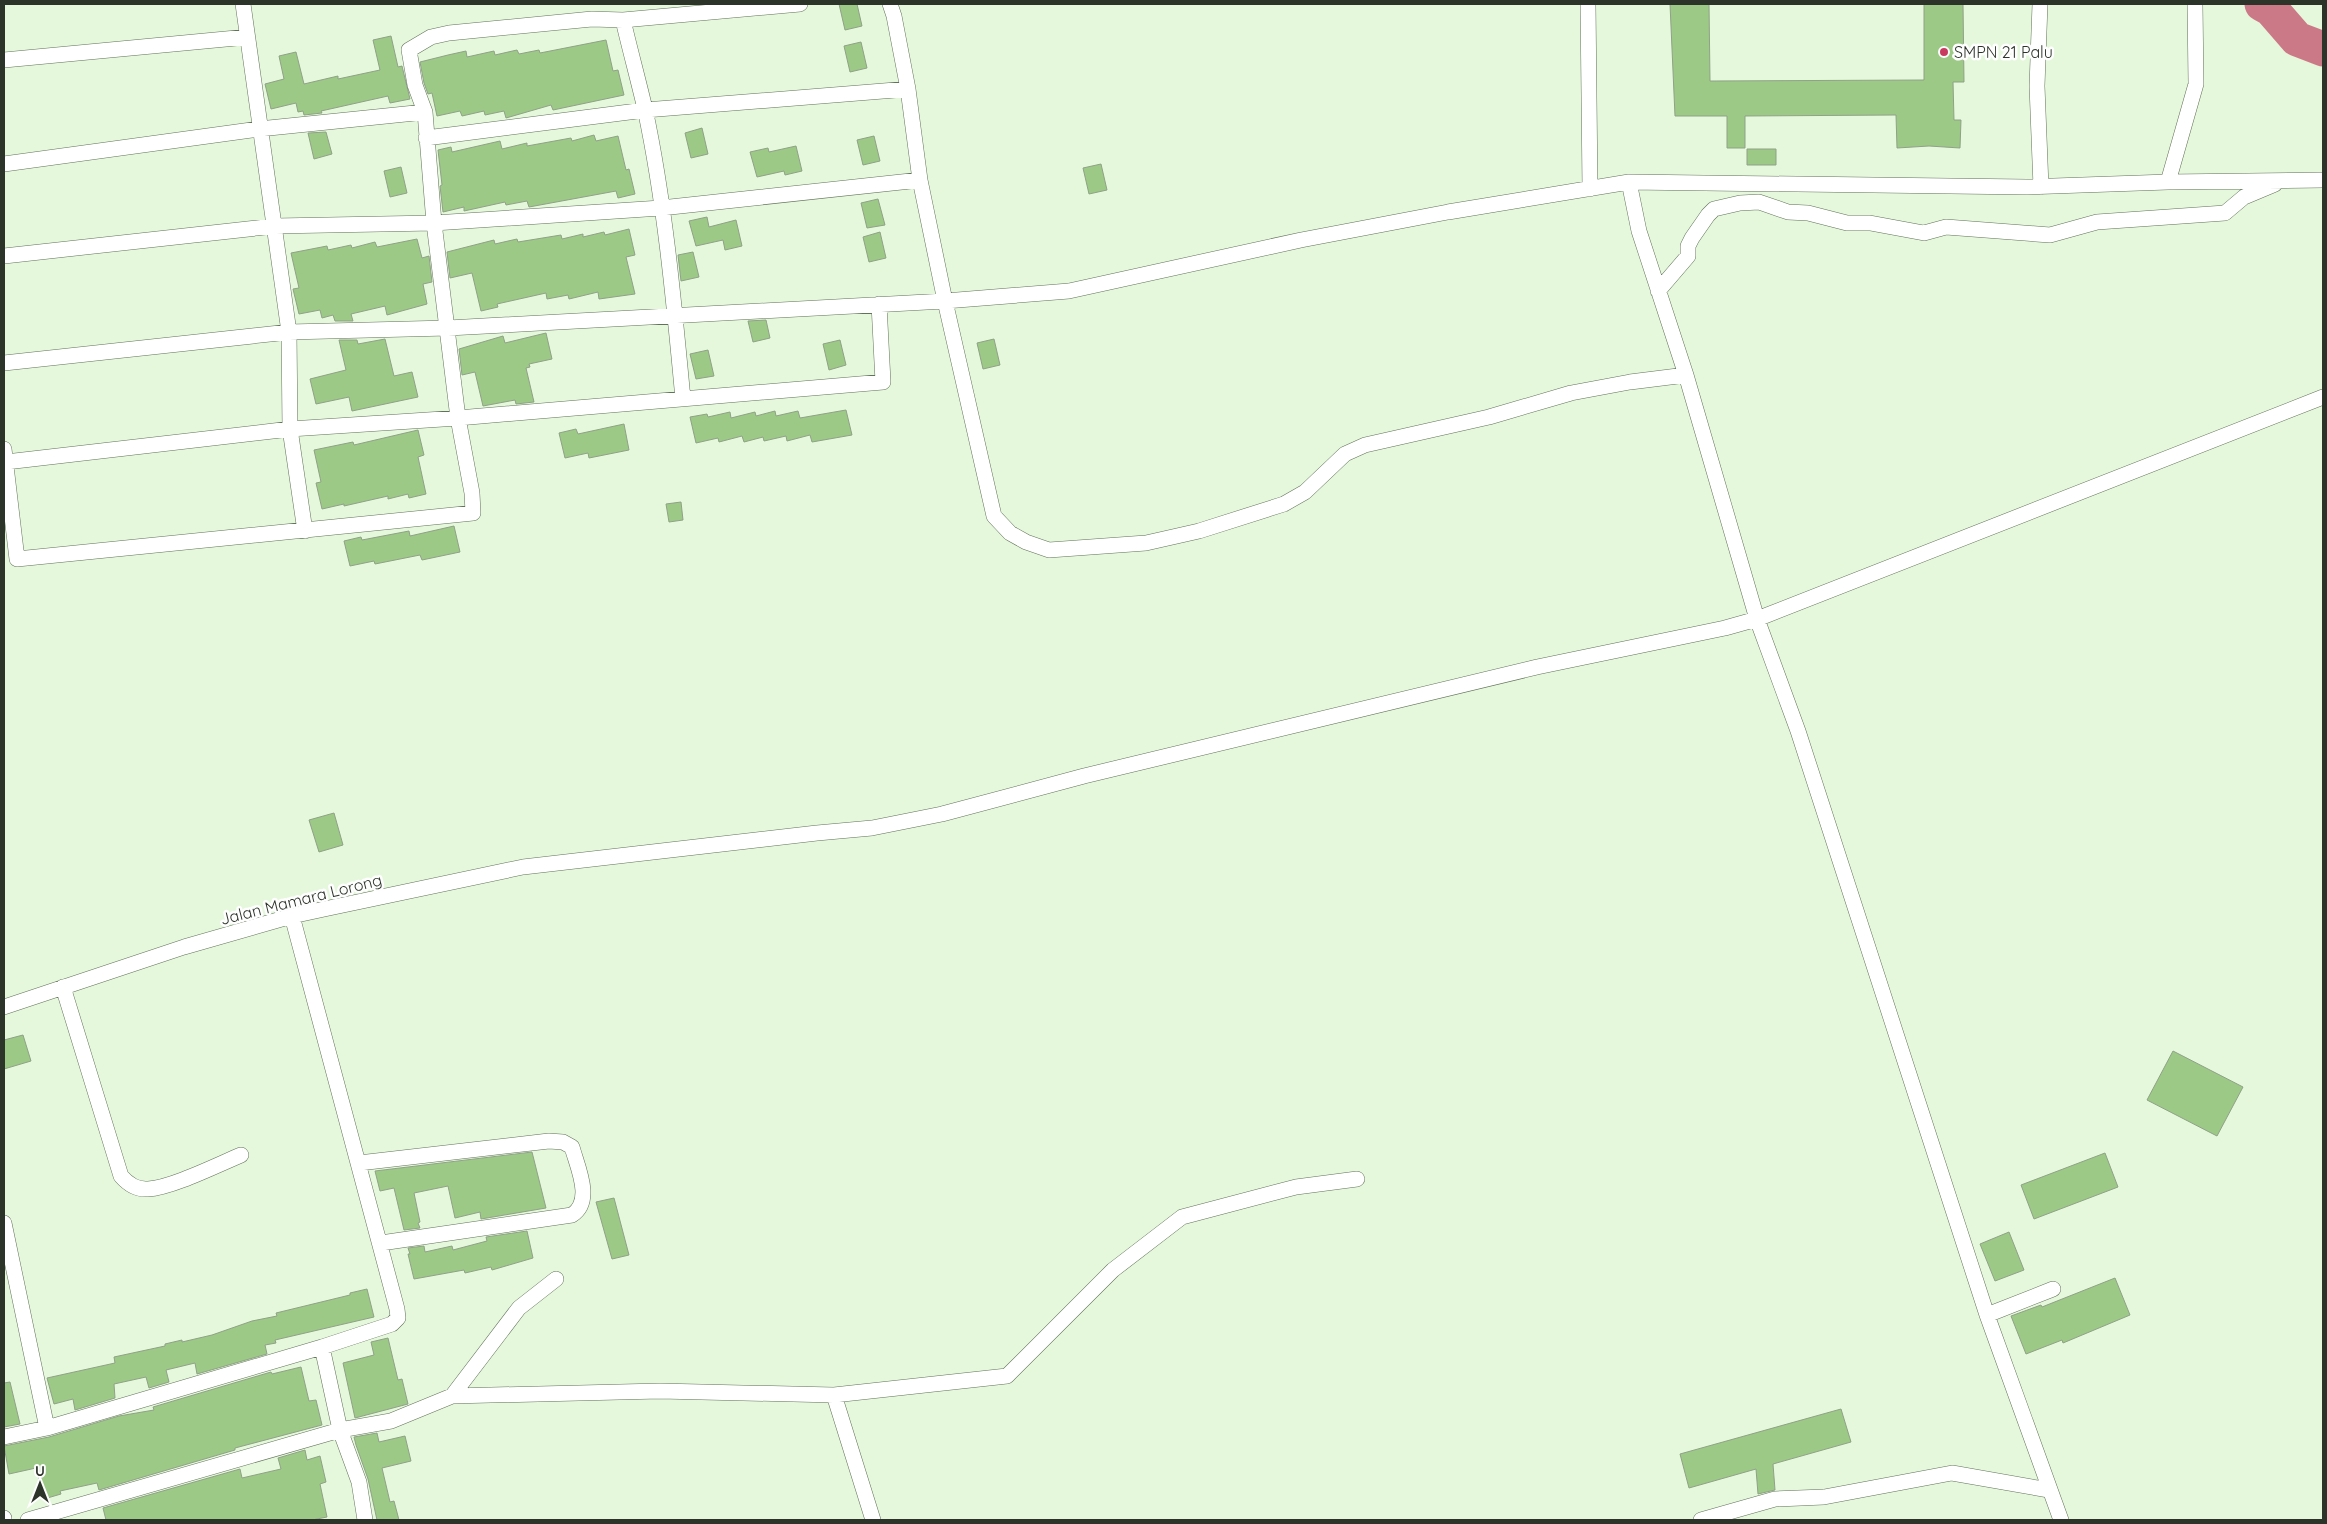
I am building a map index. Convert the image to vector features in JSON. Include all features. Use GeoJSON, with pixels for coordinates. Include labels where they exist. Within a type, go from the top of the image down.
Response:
{"type":"FeatureCollection","features":[{"type":"Feature","properties":{"kind":"street"},"geometry":{"type":"LineString","coordinates":[[243,4],[289,332],[290,429],[305,531]]}},
{"type":"Feature","properties":{"kind":"street"},"geometry":{"type":"LineString","coordinates":[[800,4],[623,20],[592,19],[449,33],[430,37],[410,50],[415,85],[425,112],[434,223],[458,418],[472,493],[473,512],[305,531],[16,558],[5,456],[290,429],[458,418],[883,382],[879,304]]}},
{"type":"Feature","properties":{"kind":"street"},"geometry":{"type":"LineString","coordinates":[[890,4],[908,89],[920,180],[944,301],[994,516],[1010,533],[1026,542],[1049,550],[1146,543],[1199,531],[1284,504],[1305,492],[1344,454],[1365,445],[1488,417],[1571,393],[1630,382],[1686,375]]}},
{"type":"Feature","properties":{"kind":"street"},"geometry":{"type":"LineString","coordinates":[[1588,4],[1590,189]]}},
{"type":"Feature","properties":{"kind":"street"},"geometry":{"type":"LineString","coordinates":[[2040,4],[2037,86],[2041,186]]}},
{"type":"Feature","properties":{"kind":"street"},"geometry":{"type":"LineString","coordinates":[[2168,182],[2196,84],[2195,4]]}},
{"type":"Feature","properties":{"kind":"street"},"geometry":{"type":"LineString","coordinates":[[623,20],[645,110],[661,208],[675,316],[683,399]]}},
{"type":"Feature","properties":{"kind":"street"},"geometry":{"type":"LineString","coordinates":[[4,60],[247,37]]}},
{"type":"Feature","properties":{"kind":"street"},"geometry":{"type":"LineString","coordinates":[[426,138],[645,110],[908,89]]}},
{"type":"Feature","properties":{"kind":"street"},"geometry":{"type":"LineString","coordinates":[[4,164],[260,129],[425,112]]}},
{"type":"Feature","properties":{"kind":"street"},"geometry":{"type":"LineString","coordinates":[[4,256],[275,226],[434,223],[661,208],[920,180]]}},
{"type":"Feature","properties":{"kind":"street"},"geometry":{"type":"LineString","coordinates":[[4,363],[289,332],[448,328],[944,301],[1069,291],[1300,240],[1448,212],[1629,182],[2041,186],[2323,180]]}},
{"type":"Feature","properties":{"kind":"street"},"geometry":{"type":"LineString","coordinates":[[1658,290],[1688,256],[1688,246],[1708,215],[1714,209],[1740,203],[1759,202],[1788,212],[1808,212],[1847,223],[1870,223],[1924,232],[1946,227],[2050,235],[2097,222],[2225,213],[2244,197],[2281,181]]}},
{"type":"Feature","properties":{"kind":"street"},"geometry":{"type":"LineString","coordinates":[[1629,182],[1639,231],[1686,375],[1757,619],[1798,731],[1987,1315],[2060,1520]]}},
{"type":"Feature","properties":{"kind":"street","name":"Jalan Mamara Lorong"},"geometry":{"type":"LineString","coordinates":[[4,1006],[184,947],[292,916],[524,867],[881,827],[942,814],[1084,776],[1537,667],[1716,630],[1757,619],[2323,397]]}},
{"type":"Feature","properties":{"kind":"street"},"geometry":{"type":"LineString","coordinates":[[4,1437],[47,1428],[322,1347],[392,1324],[398,1318],[381,1243],[292,916]]}},
{"type":"Feature","properties":{"kind":"street"},"geometry":{"type":"LineString","coordinates":[[63,987],[121,1176],[125,1181],[131,1186],[147,1190],[162,1187],[241,1155]]}},
{"type":"Feature","properties":{"kind":"street"},"geometry":{"type":"LineString","coordinates":[[359,1163],[549,1140],[563,1142],[572,1146],[584,1198],[580,1209],[572,1215],[381,1243]]}},
{"type":"Feature","properties":{"kind":"street"},"geometry":{"type":"LineString","coordinates":[[28,1520],[340,1430],[391,1422],[452,1396],[660,1391],[834,1396],[1007,1376],[1113,1270],[1182,1217],[1296,1187],[1357,1179]]}},
{"type":"Feature","properties":{"kind":"street"},"geometry":{"type":"LineString","coordinates":[[4,1223],[47,1428]]}},
{"type":"Feature","properties":{"kind":"street"},"geometry":{"type":"LineString","coordinates":[[452,1396],[471,1368],[519,1308],[556,1279]]}},
{"type":"Feature","properties":{"kind":"street"},"geometry":{"type":"LineString","coordinates":[[1987,1315],[2053,1289]]}},
{"type":"Feature","properties":{"kind":"street"},"geometry":{"type":"LineString","coordinates":[[322,1347],[340,1430],[359,1482],[365,1520]]}},
{"type":"Feature","properties":{"kind":"street"},"geometry":{"type":"LineString","coordinates":[[834,1396],[874,1520]]}},
{"type":"Feature","properties":{"kind":"street"},"geometry":{"type":"LineString","coordinates":[[1701,1520],[1775,1499],[1824,1497],[1952,1473],[2049,1490]]}},
{"type":"Feature","properties":{"kind":"building"},"geometry":{"type":"Polygon","coordinates":[[[839,4],[857,4],[862,26],[845,30],[839,4]]]}},
{"type":"Feature","properties":{"kind":"building","name":"SMPN 21 Palu"},"geometry":{"type":"Polygon","coordinates":[[[1670,4],[1709,4],[1710,81],[1924,80],[1924,4],[1963,4],[1964,82],[1953,82],[1954,120],[1961,120],[1960,148],[1929,146],[1897,148],[1896,115],[1745,116],[1745,148],[1727,148],[1727,116],[1675,116],[1670,4]]]}},
{"type":"Feature","properties":{"kind":"building"},"geometry":{"type":"Polygon","coordinates":[[[391,36],[398,67],[402,66],[410,99],[390,103],[388,96],[321,111],[322,113],[304,115],[303,111],[298,112],[296,103],[271,109],[265,84],[284,79],[279,56],[296,52],[304,84],[338,76],[338,79],[380,70],[373,40],[391,36]]]}},
{"type":"Feature","properties":{"kind":"building"},"geometry":{"type":"Polygon","coordinates":[[[606,40],[613,71],[618,70],[624,95],[553,110],[551,105],[506,118],[504,111],[485,115],[484,111],[462,116],[460,111],[437,116],[432,93],[428,94],[424,83],[420,62],[466,51],[467,57],[494,51],[495,55],[517,50],[519,54],[539,50],[540,53],[606,40]]]}},
{"type":"Feature","properties":{"kind":"building"},"geometry":{"type":"Polygon","coordinates":[[[861,42],[867,68],[850,72],[844,46],[861,42]]]}},
{"type":"Feature","properties":{"kind":"building"},"geometry":{"type":"Polygon","coordinates":[[[702,128],[708,154],[691,158],[685,133],[702,128]]]}},
{"type":"Feature","properties":{"kind":"building"},"geometry":{"type":"Polygon","coordinates":[[[326,132],[332,154],[314,159],[308,133],[326,132]]]}},
{"type":"Feature","properties":{"kind":"building"},"geometry":{"type":"Polygon","coordinates":[[[594,135],[596,141],[618,136],[626,170],[629,169],[635,194],[618,198],[616,191],[529,207],[527,201],[506,205],[505,202],[464,211],[464,207],[443,212],[438,150],[451,147],[452,152],[500,141],[502,149],[527,143],[527,146],[571,138],[572,141],[594,135]]]}},
{"type":"Feature","properties":{"kind":"building"},"geometry":{"type":"Polygon","coordinates":[[[874,136],[880,161],[863,165],[857,140],[874,136]]]}},
{"type":"Feature","properties":{"kind":"building"},"geometry":{"type":"Polygon","coordinates":[[[796,146],[802,171],[785,175],[784,171],[757,177],[750,152],[768,148],[769,152],[796,146]]]}},
{"type":"Feature","properties":{"kind":"building"},"geometry":{"type":"Polygon","coordinates":[[[1747,149],[1776,149],[1776,165],[1747,165],[1747,149]]]}},
{"type":"Feature","properties":{"kind":"building"},"geometry":{"type":"Polygon","coordinates":[[[1101,164],[1107,190],[1089,194],[1083,168],[1101,164]]]}},
{"type":"Feature","properties":{"kind":"building"},"geometry":{"type":"Polygon","coordinates":[[[401,167],[407,193],[390,197],[384,171],[401,167]]]}},
{"type":"Feature","properties":{"kind":"building"},"geometry":{"type":"Polygon","coordinates":[[[878,199],[885,225],[867,228],[861,203],[878,199]]]}},
{"type":"Feature","properties":{"kind":"building"},"geometry":{"type":"Polygon","coordinates":[[[707,217],[709,227],[736,220],[742,246],[725,250],[723,240],[696,246],[689,221],[707,217]]]}},
{"type":"Feature","properties":{"kind":"building"},"geometry":{"type":"Polygon","coordinates":[[[629,229],[635,255],[626,257],[635,294],[599,299],[598,292],[569,299],[568,295],[547,299],[546,293],[497,304],[498,307],[481,311],[472,273],[450,278],[447,252],[494,240],[495,244],[517,239],[518,242],[561,235],[562,239],[604,232],[605,235],[629,229]]]}},
{"type":"Feature","properties":{"kind":"building"},"geometry":{"type":"Polygon","coordinates":[[[880,232],[886,258],[869,262],[863,237],[880,232]]]}},
{"type":"Feature","properties":{"kind":"building"},"geometry":{"type":"Polygon","coordinates":[[[417,239],[422,258],[429,256],[432,282],[423,284],[427,304],[387,315],[385,306],[351,314],[353,321],[335,321],[333,315],[322,318],[320,310],[299,314],[293,289],[299,288],[291,253],[327,246],[328,250],[351,245],[352,248],[375,242],[377,247],[417,239]]]}},
{"type":"Feature","properties":{"kind":"building"},"geometry":{"type":"Polygon","coordinates":[[[693,252],[699,277],[681,281],[678,255],[693,252]]]}},
{"type":"Feature","properties":{"kind":"building"},"geometry":{"type":"Polygon","coordinates":[[[766,320],[770,338],[753,342],[748,321],[766,320]]]}},
{"type":"Feature","properties":{"kind":"building"},"geometry":{"type":"Polygon","coordinates":[[[546,333],[552,359],[529,364],[530,367],[526,368],[534,402],[516,404],[515,400],[483,406],[475,372],[462,375],[459,349],[503,336],[505,343],[546,333]]]}},
{"type":"Feature","properties":{"kind":"building"},"geometry":{"type":"Polygon","coordinates":[[[385,339],[394,376],[412,372],[418,397],[352,411],[349,397],[316,404],[310,379],[346,370],[339,340],[357,340],[358,344],[385,339]]]}},
{"type":"Feature","properties":{"kind":"building"},"geometry":{"type":"Polygon","coordinates":[[[994,339],[1000,365],[983,369],[977,343],[994,339]]]}},
{"type":"Feature","properties":{"kind":"building"},"geometry":{"type":"Polygon","coordinates":[[[840,340],[846,365],[829,370],[823,344],[840,340]]]}},
{"type":"Feature","properties":{"kind":"building"},"geometry":{"type":"Polygon","coordinates":[[[708,350],[714,376],[696,379],[690,354],[708,350]]]}},
{"type":"Feature","properties":{"kind":"building"},"geometry":{"type":"Polygon","coordinates":[[[846,410],[852,435],[812,442],[810,435],[787,441],[786,436],[764,441],[763,437],[744,442],[742,436],[719,442],[718,438],[696,443],[690,417],[707,414],[708,417],[730,412],[731,418],[755,412],[756,416],[775,411],[776,416],[798,411],[800,418],[846,410]]]}},
{"type":"Feature","properties":{"kind":"building"},"geometry":{"type":"Polygon","coordinates":[[[624,424],[629,450],[589,458],[588,453],[565,458],[559,433],[576,429],[578,434],[624,424]]]}},
{"type":"Feature","properties":{"kind":"building"},"geometry":{"type":"Polygon","coordinates":[[[418,430],[424,455],[418,457],[426,494],[409,498],[408,494],[388,499],[388,496],[322,509],[316,483],[321,482],[314,450],[353,442],[354,445],[418,430]]]}},
{"type":"Feature","properties":{"kind":"building"},"geometry":{"type":"Polygon","coordinates":[[[681,502],[683,520],[669,522],[666,504],[681,502]]]}},
{"type":"Feature","properties":{"kind":"building"},"geometry":{"type":"Polygon","coordinates":[[[454,526],[460,552],[422,560],[420,555],[375,564],[374,561],[350,566],[344,541],[361,537],[362,540],[409,531],[410,536],[454,526]]]}},
{"type":"Feature","properties":{"kind":"building"},"geometry":{"type":"Polygon","coordinates":[[[334,813],[343,845],[319,852],[309,820],[334,813]]]}},
{"type":"Feature","properties":{"kind":"building"},"geometry":{"type":"Polygon","coordinates":[[[23,1035],[31,1061],[4,1069],[4,1040],[23,1035]]]}},
{"type":"Feature","properties":{"kind":"building"},"geometry":{"type":"Polygon","coordinates":[[[2173,1051],[2243,1087],[2217,1136],[2147,1100],[2173,1051]]]}},
{"type":"Feature","properties":{"kind":"building"},"geometry":{"type":"Polygon","coordinates":[[[532,1152],[546,1208],[481,1219],[480,1212],[455,1218],[448,1186],[414,1193],[420,1228],[404,1230],[394,1188],[380,1191],[375,1171],[532,1152]]]}},
{"type":"Feature","properties":{"kind":"building"},"geometry":{"type":"Polygon","coordinates":[[[2105,1153],[2118,1187],[2034,1219],[2021,1185],[2105,1153]]]}},
{"type":"Feature","properties":{"kind":"building"},"geometry":{"type":"Polygon","coordinates":[[[614,1198],[629,1255],[612,1259],[596,1202],[614,1198]]]}},
{"type":"Feature","properties":{"kind":"building"},"geometry":{"type":"Polygon","coordinates":[[[527,1231],[533,1258],[492,1270],[491,1267],[465,1273],[464,1270],[414,1279],[408,1248],[424,1246],[425,1252],[452,1246],[453,1250],[487,1241],[486,1237],[527,1231]]]}},
{"type":"Feature","properties":{"kind":"building"},"geometry":{"type":"Polygon","coordinates":[[[2009,1232],[2024,1270],[1995,1281],[1980,1244],[2009,1232]]]}},
{"type":"Feature","properties":{"kind":"building"},"geometry":{"type":"Polygon","coordinates":[[[2115,1278],[2130,1315],[2063,1343],[2062,1340],[2026,1354],[2011,1316],[2041,1305],[2042,1307],[2115,1278]]]}},
{"type":"Feature","properties":{"kind":"building"},"geometry":{"type":"Polygon","coordinates":[[[367,1289],[374,1317],[275,1340],[276,1343],[265,1345],[267,1354],[197,1374],[195,1363],[166,1370],[169,1382],[149,1388],[146,1377],[114,1384],[115,1398],[75,1410],[73,1399],[54,1404],[47,1378],[115,1363],[114,1357],[165,1346],[165,1344],[182,1340],[182,1342],[212,1335],[252,1321],[277,1316],[276,1313],[367,1289]]]}},
{"type":"Feature","properties":{"kind":"building"},"geometry":{"type":"Polygon","coordinates":[[[388,1338],[398,1380],[402,1379],[408,1404],[355,1418],[343,1363],[374,1355],[371,1342],[388,1338]]]}},
{"type":"Feature","properties":{"kind":"building"},"geometry":{"type":"Polygon","coordinates":[[[301,1367],[309,1401],[316,1400],[322,1425],[235,1448],[235,1450],[99,1490],[97,1483],[60,1491],[61,1494],[44,1499],[36,1468],[9,1474],[4,1446],[49,1437],[119,1416],[154,1410],[153,1407],[271,1372],[272,1374],[301,1367]]]}},
{"type":"Feature","properties":{"kind":"building"},"geometry":{"type":"Polygon","coordinates":[[[10,1382],[20,1424],[4,1427],[4,1383],[10,1382]]]}},
{"type":"Feature","properties":{"kind":"building"},"geometry":{"type":"Polygon","coordinates":[[[1841,1409],[1851,1442],[1773,1464],[1775,1490],[1758,1494],[1756,1469],[1689,1488],[1680,1454],[1841,1409]]]}},
{"type":"Feature","properties":{"kind":"building"},"geometry":{"type":"Polygon","coordinates":[[[377,1433],[379,1442],[405,1436],[411,1461],[382,1468],[390,1502],[394,1501],[399,1520],[377,1520],[368,1479],[354,1437],[377,1433]]]}},
{"type":"Feature","properties":{"kind":"building"},"geometry":{"type":"Polygon","coordinates":[[[305,1450],[307,1460],[320,1456],[326,1482],[320,1484],[327,1517],[312,1520],[106,1520],[103,1508],[240,1469],[242,1478],[281,1469],[278,1458],[305,1450]]]}},
{"type":"Feature","properties":{"kind":"waterway"},"geometry":{"type":"LineString","coordinates":[[2262,4],[2271,9],[2297,39],[2323,49]]}},
{"type":"Feature","properties":{"kind":"place","name":"SMPN 21 Palu"},"geometry":{"type":"Point","coordinates":[1944,52]}}]}
